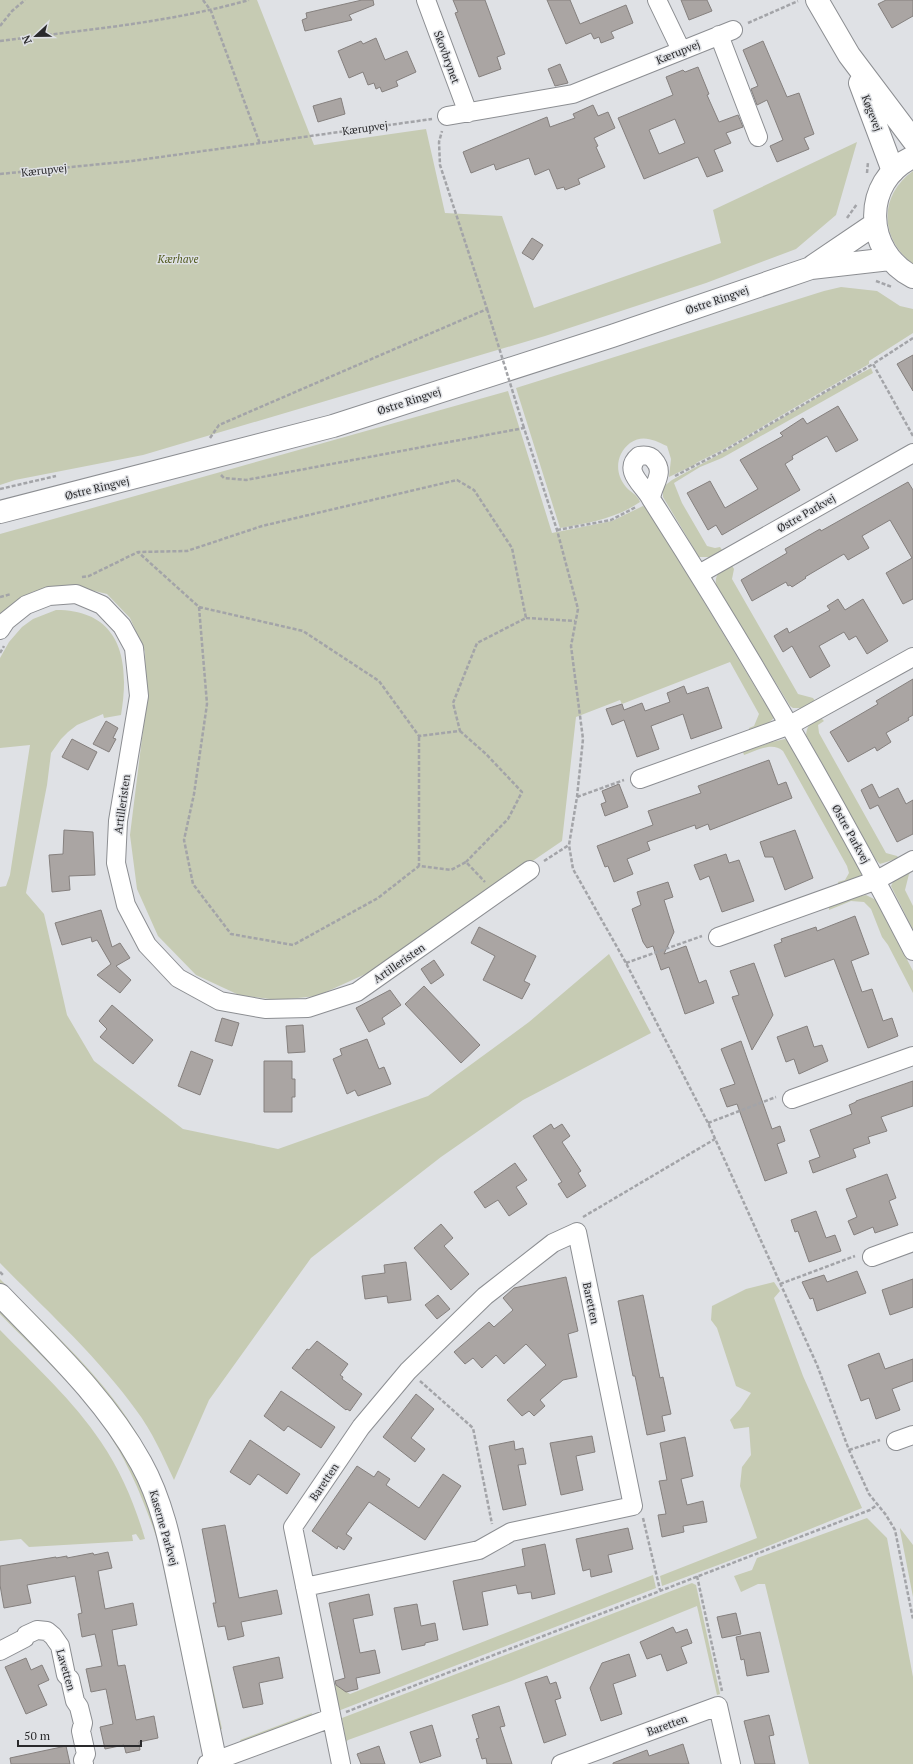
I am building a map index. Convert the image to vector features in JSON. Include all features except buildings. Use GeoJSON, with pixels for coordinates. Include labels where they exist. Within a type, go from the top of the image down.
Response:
{"type":"FeatureCollection","features":[{"type":"Feature","properties":{"kind":"main road","name":"Køgevej"},"geometry":{"type":"LineString","coordinates":[[804,0],[849,55],[913,140]]}},
{"type":"Feature","properties":{"kind":"main road","name":"Køgevej"},"geometry":{"type":"LineString","coordinates":[[849,55],[894,171]]}},
{"type":"Feature","properties":{"kind":"main road"},"geometry":{"type":"LineString","coordinates":[[913,157],[894,171],[880,192],[876,207],[875,224],[882,246],[890,259],[900,269],[913,277]]}},
{"type":"Feature","properties":{"kind":"main road","name":"Østre Ringvej"},"geometry":{"type":"LineString","coordinates":[[811,268],[875,224]]}},
{"type":"Feature","properties":{"kind":"main road","name":"Østre Ringvej"},"geometry":{"type":"LineString","coordinates":[[0,512],[333,426],[612,336],[811,268],[890,259]]}},
{"type":"Feature","properties":{"kind":"main road","name":"Kaserne Parkvej"},"geometry":{"type":"LineString","coordinates":[[0,1295],[80,1378],[101,1402],[119,1426],[142,1464],[158,1503],[171,1544],[213,1763]]}},
{"type":"Feature","properties":{"kind":"street","name":"Skovbrynet"},"geometry":{"type":"LineString","coordinates":[[426,0],[468,113]]}},
{"type":"Feature","properties":{"kind":"street"},"geometry":{"type":"LineString","coordinates":[[656,0],[681,50]]}},
{"type":"Feature","properties":{"kind":"street","name":"Kærupvej"},"geometry":{"type":"LineString","coordinates":[[447,116],[573,94],[726,33]]}},
{"type":"Feature","properties":{"kind":"street"},"geometry":{"type":"LineString","coordinates":[[726,33],[758,137]]}},
{"type":"Feature","properties":{"kind":"street","name":"Østre Parkvej"},"geometry":{"type":"LineString","coordinates":[[699,574],[913,453]]}},
{"type":"Feature","properties":{"kind":"street","name":"Østre Parkvej"},"geometry":{"type":"LineString","coordinates":[[651,499],[699,574],[790,725],[877,880],[913,951]]}},
{"type":"Feature","properties":{"kind":"street","name":"Artilleristen"},"geometry":{"type":"LineString","coordinates":[[3,636],[6,621],[26,605],[49,596],[76,594],[102,604],[122,626],[134,648],[140,696],[118,821],[116,863],[126,905],[147,945],[178,978],[220,1001],[265,1009],[308,1008],[357,992],[530,870]]}},
{"type":"Feature","properties":{"kind":"street"},"geometry":{"type":"LineString","coordinates":[[640,779],[790,725],[913,656]]}},
{"type":"Feature","properties":{"kind":"street"},"geometry":{"type":"LineString","coordinates":[[718,937],[877,880],[913,860]]}},
{"type":"Feature","properties":{"kind":"street"},"geometry":{"type":"LineString","coordinates":[[792,1098],[913,1056]]}},
{"type":"Feature","properties":{"kind":"street","name":"Baretten"},"geometry":{"type":"LineString","coordinates":[[341,1764],[293,1527],[361,1427],[408,1370],[485,1296],[553,1243],[577,1232],[633,1506]]}},
{"type":"Feature","properties":{"kind":"street"},"geometry":{"type":"LineString","coordinates":[[872,1257],[913,1242]]}},
{"type":"Feature","properties":{"kind":"street"},"geometry":{"type":"LineString","coordinates":[[896,1441],[913,1435]]}},
{"type":"Feature","properties":{"kind":"street"},"geometry":{"type":"LineString","coordinates":[[305,1587],[479,1550],[510,1532],[633,1506]]}},
{"type":"Feature","properties":{"kind":"street","name":"Lavetten"},"geometry":{"type":"LineString","coordinates":[[0,1651],[37,1630],[47,1631],[56,1639],[60,1646],[66,1675],[70,1679],[75,1701],[79,1707],[83,1723],[81,1731],[86,1754],[83,1760],[84,1764]]}},
{"type":"Feature","properties":{"kind":"street"},"geometry":{"type":"LineString","coordinates":[[718,1706],[731,1764]]}},
{"type":"Feature","properties":{"kind":"street","name":"Baretten"},"geometry":{"type":"LineString","coordinates":[[561,1764],[718,1706]]}},
{"type":"Feature","properties":{"kind":"street"},"geometry":{"type":"LineString","coordinates":[[213,1763],[331,1718]]}},
{"type":"Feature","properties":{"kind":"path"},"geometry":{"type":"LineString","coordinates":[[0,26],[12,11],[26,0]]}},
{"type":"Feature","properties":{"kind":"path"},"geometry":{"type":"LineString","coordinates":[[203,0],[211,11],[260,144]]}},
{"type":"Feature","properties":{"kind":"path"},"geometry":{"type":"LineString","coordinates":[[0,41],[211,11],[248,0]]}},
{"type":"Feature","properties":{"kind":"path"},"geometry":{"type":"LineString","coordinates":[[726,33],[804,0]]}},
{"type":"Feature","properties":{"kind":"path"},"geometry":{"type":"LineString","coordinates":[[447,116],[439,142],[440,165],[557,530],[578,609],[570,646],[583,739],[577,797],[569,845],[573,869],[626,963],[708,1123],[817,1365],[869,1494],[886,1515],[895,1530],[913,1619]]}},
{"type":"Feature","properties":{"kind":"path","name":"Kærupvej"},"geometry":{"type":"LineString","coordinates":[[0,174],[132,161],[260,144],[447,116]]}},
{"type":"Feature","properties":{"kind":"path"},"geometry":{"type":"LineString","coordinates":[[867,178],[869,156]]}},
{"type":"Feature","properties":{"kind":"path"},"geometry":{"type":"LineString","coordinates":[[843,223],[858,201]]}},
{"type":"Feature","properties":{"kind":"path"},"geometry":{"type":"LineString","coordinates":[[210,444],[210,437],[219,425],[486,309]]}},
{"type":"Feature","properties":{"kind":"path"},"geometry":{"type":"LineString","coordinates":[[673,476],[727,449],[873,364],[913,338]]}},
{"type":"Feature","properties":{"kind":"path"},"geometry":{"type":"LineString","coordinates":[[497,359],[505,356]]}},
{"type":"Feature","properties":{"kind":"path"},"geometry":{"type":"LineString","coordinates":[[873,364],[913,436]]}},
{"type":"Feature","properties":{"kind":"path"},"geometry":{"type":"LineString","coordinates":[[220,473],[224,478],[246,480],[524,428]]}},
{"type":"Feature","properties":{"kind":"path"},"geometry":{"type":"LineString","coordinates":[[0,489],[59,476]]}},
{"type":"Feature","properties":{"kind":"path"},"geometry":{"type":"LineString","coordinates":[[419,866],[419,736],[379,681],[303,631],[199,607],[138,552],[187,551],[262,526],[457,480],[474,490],[512,548],[526,618]]}},
{"type":"Feature","properties":{"kind":"path"},"geometry":{"type":"LineString","coordinates":[[557,530],[611,520],[651,499]]}},
{"type":"Feature","properties":{"kind":"path"},"geometry":{"type":"LineString","coordinates":[[199,607],[207,704],[194,794],[184,840],[193,884],[231,934],[293,945],[378,898],[419,866],[451,870],[466,862],[508,819],[522,792],[486,754],[460,731],[453,703],[477,643],[526,618],[575,621]]}},
{"type":"Feature","properties":{"kind":"path"},"geometry":{"type":"LineString","coordinates":[[0,654],[3,636]]}},
{"type":"Feature","properties":{"kind":"path"},"geometry":{"type":"LineString","coordinates":[[419,736],[460,731]]}},
{"type":"Feature","properties":{"kind":"path"},"geometry":{"type":"LineString","coordinates":[[577,797],[627,779],[640,779]]}},
{"type":"Feature","properties":{"kind":"path"},"geometry":{"type":"LineString","coordinates":[[530,870],[569,845]]}},
{"type":"Feature","properties":{"kind":"path"},"geometry":{"type":"LineString","coordinates":[[466,862],[496,894]]}},
{"type":"Feature","properties":{"kind":"path"},"geometry":{"type":"LineString","coordinates":[[626,963],[705,935],[718,937]]}},
{"type":"Feature","properties":{"kind":"path"},"geometry":{"type":"LineString","coordinates":[[708,1123],[780,1096],[792,1098]]}},
{"type":"Feature","properties":{"kind":"path"},"geometry":{"type":"LineString","coordinates":[[577,1232],[584,1215],[715,1139]]}},
{"type":"Feature","properties":{"kind":"path"},"geometry":{"type":"LineString","coordinates":[[780,1284],[857,1256],[872,1257]]}},
{"type":"Feature","properties":{"kind":"path"},"geometry":{"type":"LineString","coordinates":[[408,1370],[473,1428],[496,1540]]}},
{"type":"Feature","properties":{"kind":"path"},"geometry":{"type":"LineString","coordinates":[[850,1450],[884,1438],[896,1441]]}},
{"type":"Feature","properties":{"kind":"path"},"geometry":{"type":"LineString","coordinates":[[331,1718],[870,1510],[877,1504]]}},
{"type":"Feature","properties":{"kind":"path"},"geometry":{"type":"LineString","coordinates":[[633,1506],[642,1514],[660,1590]]}},
{"type":"Feature","properties":{"kind":"path"},"geometry":{"type":"LineString","coordinates":[[697,1576],[722,1692],[718,1706]]}},
{"type":"Feature","properties":{"kind":"green space","name":"Kærhave"},"geometry":{"type":"Polygon","coordinates":[[[0,0],[257,0],[314,145],[426,129],[445,213],[502,216],[534,308],[721,243],[713,210],[857,142],[836,215],[796,249],[706,283],[545,336],[143,455],[15,480],[0,485],[0,0]]]}},
{"type":"Feature","properties":{"kind":"green space"},"geometry":{"type":"Polygon","coordinates":[[[913,171],[913,264],[902,254],[894,242],[889,230],[888,218],[889,205],[894,193],[902,181],[913,171]]]}},
{"type":"Feature","properties":{"kind":"green space"},"geometry":{"type":"Polygon","coordinates":[[[841,287],[877,291],[900,306],[913,309],[913,333],[869,361],[869,364],[726,448],[669,477],[671,459],[667,446],[644,438],[635,440],[625,447],[619,458],[618,470],[622,482],[638,497],[640,502],[621,513],[591,522],[560,528],[516,388],[824,291],[841,287]]]}},
{"type":"Feature","properties":{"kind":"green space"},"geometry":{"type":"Polygon","coordinates":[[[871,368],[873,373],[722,458],[700,467],[674,483],[682,503],[707,546],[715,548],[720,547],[722,550],[711,557],[699,557],[663,497],[663,487],[672,480],[871,368]]]}},
{"type":"Feature","properties":{"kind":"green space"},"geometry":{"type":"Polygon","coordinates":[[[508,391],[552,533],[612,521],[643,506],[650,512],[774,718],[765,726],[750,732],[749,728],[754,726],[759,714],[730,662],[622,704],[620,700],[576,717],[562,841],[370,972],[317,996],[278,1000],[239,995],[196,975],[158,936],[137,889],[130,835],[146,706],[145,652],[130,618],[107,594],[70,585],[32,592],[0,616],[0,534],[508,391]]]}},
{"type":"Feature","properties":{"kind":"green space"},"geometry":{"type":"Polygon","coordinates":[[[731,564],[734,569],[732,579],[798,694],[813,698],[815,701],[801,708],[793,708],[790,706],[716,585],[716,577],[718,574],[731,564]]]}},
{"type":"Feature","properties":{"kind":"green space"},"geometry":{"type":"Polygon","coordinates":[[[56,610],[78,612],[95,619],[108,629],[117,643],[122,658],[124,676],[121,715],[104,718],[103,714],[77,725],[61,739],[51,753],[47,785],[26,893],[44,914],[67,1015],[94,1061],[183,1129],[278,1149],[428,1096],[529,1022],[609,954],[651,1033],[523,1100],[441,1157],[311,1258],[209,1400],[174,1480],[147,1426],[121,1390],[71,1334],[0,1263],[0,887],[6,886],[10,875],[30,745],[0,748],[0,658],[9,642],[22,627],[33,619],[56,610]]]}},
{"type":"Feature","properties":{"kind":"green space"},"geometry":{"type":"Polygon","coordinates":[[[817,718],[821,718],[824,721],[818,725],[819,733],[886,853],[899,858],[880,864],[876,860],[806,735],[809,725],[817,718]]]}},
{"type":"Feature","properties":{"kind":"green space"},"geometry":{"type":"Polygon","coordinates":[[[785,739],[790,742],[862,874],[854,883],[839,887],[838,882],[845,880],[849,873],[847,866],[783,751],[779,748],[769,747],[744,755],[743,752],[785,739]]]}},
{"type":"Feature","properties":{"kind":"green space"},"geometry":{"type":"Polygon","coordinates":[[[913,866],[913,871],[909,874],[905,890],[913,906],[913,930],[891,886],[896,876],[913,866]]]}},
{"type":"Feature","properties":{"kind":"green space"},"geometry":{"type":"Polygon","coordinates":[[[866,895],[876,900],[913,971],[913,993],[888,945],[882,937],[871,909],[864,902],[851,901],[829,910],[829,907],[866,895]]]}},
{"type":"Feature","properties":{"kind":"green space"},"geometry":{"type":"Polygon","coordinates":[[[0,1279],[61,1340],[105,1388],[137,1433],[153,1463],[167,1495],[178,1527],[222,1729],[218,1730],[166,1500],[0,1285],[0,1279]]]}},
{"type":"Feature","properties":{"kind":"green space"},"geometry":{"type":"Polygon","coordinates":[[[774,1282],[780,1291],[774,1298],[803,1376],[862,1508],[761,1549],[662,1586],[660,1576],[757,1538],[740,1486],[742,1467],[751,1455],[749,1427],[734,1429],[730,1420],[751,1393],[736,1386],[717,1328],[711,1320],[712,1306],[746,1289],[774,1282]]]}},
{"type":"Feature","properties":{"kind":"green space"},"geometry":{"type":"Polygon","coordinates":[[[0,1309],[93,1406],[134,1471],[152,1512],[202,1734],[198,1734],[158,1542],[147,1511],[127,1466],[120,1452],[91,1409],[53,1367],[0,1314],[0,1309]]]}},
{"type":"Feature","properties":{"kind":"green space"},"geometry":{"type":"Polygon","coordinates":[[[0,1330],[66,1398],[101,1442],[127,1489],[145,1539],[140,1540],[136,1534],[132,1535],[133,1541],[29,1547],[21,1539],[0,1541],[0,1330]]]}},
{"type":"Feature","properties":{"kind":"green space"},"geometry":{"type":"Polygon","coordinates":[[[867,1518],[887,1538],[913,1677],[913,1764],[809,1764],[765,1584],[758,1584],[741,1592],[734,1576],[752,1570],[757,1558],[867,1518]]]}},
{"type":"Feature","properties":{"kind":"green space"},"geometry":{"type":"Polygon","coordinates":[[[900,1528],[913,1545],[913,1597],[900,1530],[900,1528]]]}},
{"type":"Feature","properties":{"kind":"green space"},"geometry":{"type":"Polygon","coordinates":[[[653,1575],[656,1588],[338,1711],[334,1685],[350,1694],[653,1575]]]}},
{"type":"Feature","properties":{"kind":"green space"},"geometry":{"type":"Polygon","coordinates":[[[692,1583],[696,1585],[720,1694],[717,1695],[697,1606],[514,1680],[346,1742],[342,1718],[692,1583]]]}},
{"type":"Feature","properties":{"kind":"green space"},"geometry":{"type":"Polygon","coordinates":[[[312,1713],[311,1717],[242,1743],[240,1740],[312,1713]]]}}]}
